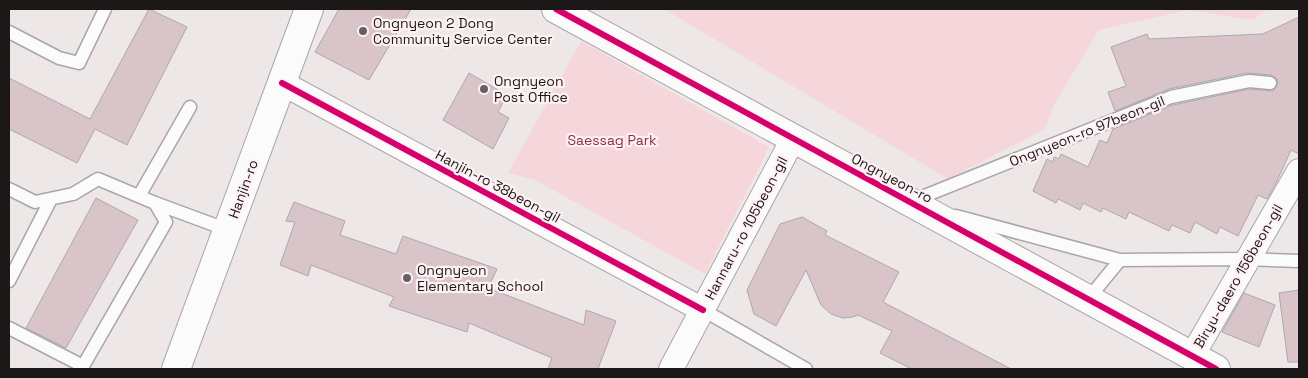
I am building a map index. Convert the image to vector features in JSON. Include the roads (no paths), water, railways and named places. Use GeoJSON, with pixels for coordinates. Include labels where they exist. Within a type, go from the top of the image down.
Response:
{"type":"FeatureCollection","features":[{"type":"Feature","properties":{"kind":"street","name":"Hanjin-ro"},"geometry":{"type":"LineString","coordinates":[[176,369],[309,9]]}},
{"type":"Feature","properties":{"kind":"street","name":"Ongnyeon-ro"},"geometry":{"type":"LineString","coordinates":[[556,9],[1216,369]]}},
{"type":"Feature","properties":{"kind":"street","name":"Hanjin-ro 38beon-gil"},"geometry":{"type":"LineString","coordinates":[[282,83],[703,310]]}},
{"type":"Feature","properties":{"kind":"street","name":"Hannaru-ro 105beon-gil"},"geometry":{"type":"LineString","coordinates":[[671,369],[793,139]]}},
{"type":"Feature","properties":{"kind":"street","name":"Biryu-daero 156beon-gil"},"geometry":{"type":"LineString","coordinates":[[1192,356],[1299,171]]}},
{"type":"Feature","properties":{"kind":"lane"},"geometry":{"type":"LineString","coordinates":[[9,32],[59,58],[79,63],[105,9]]}},
{"type":"Feature","properties":{"kind":"lane","name":"Ongnyeon-ro 97beon-gil"},"geometry":{"type":"LineString","coordinates":[[912,203],[1171,97],[1249,81],[1270,83]]}},
{"type":"Feature","properties":{"kind":"lane"},"geometry":{"type":"LineString","coordinates":[[139,196],[190,107]]}},
{"type":"Feature","properties":{"kind":"lane"},"geometry":{"type":"LineString","coordinates":[[9,189],[35,202],[73,194],[98,179],[155,203],[228,230]]}},
{"type":"Feature","properties":{"kind":"lane"},"geometry":{"type":"LineString","coordinates":[[9,281],[51,199]]}},
{"type":"Feature","properties":{"kind":"lane"},"geometry":{"type":"LineString","coordinates":[[9,328],[83,366],[166,222],[155,203]]}},
{"type":"Feature","properties":{"kind":"lane"},"geometry":{"type":"LineString","coordinates":[[912,203],[1120,260],[1247,259],[1299,261]]}},
{"type":"Feature","properties":{"kind":"lane"},"geometry":{"type":"LineString","coordinates":[[1088,299],[1120,260]]}},
{"type":"Feature","properties":{"kind":"lane"},"geometry":{"type":"LineString","coordinates":[[703,310],[806,369]]}},
{"type":"Feature","properties":{"kind":"place","name":"Ongnyeon 2 Dong Community Service Center"},"geometry":{"type":"Point","coordinates":[363,31]}},
{"type":"Feature","properties":{"kind":"place","name":"Ongnyeon Post Office"},"geometry":{"type":"Point","coordinates":[484,89]}},
{"type":"Feature","properties":{"kind":"place","name":"Ongnyeon Elementary School"},"geometry":{"type":"Point","coordinates":[407,278]}},
{"type":"Feature","properties":{"kind":"park label","name":"Saessag Park"},"geometry":{"type":"Point","coordinates":[612,140]}}]}
